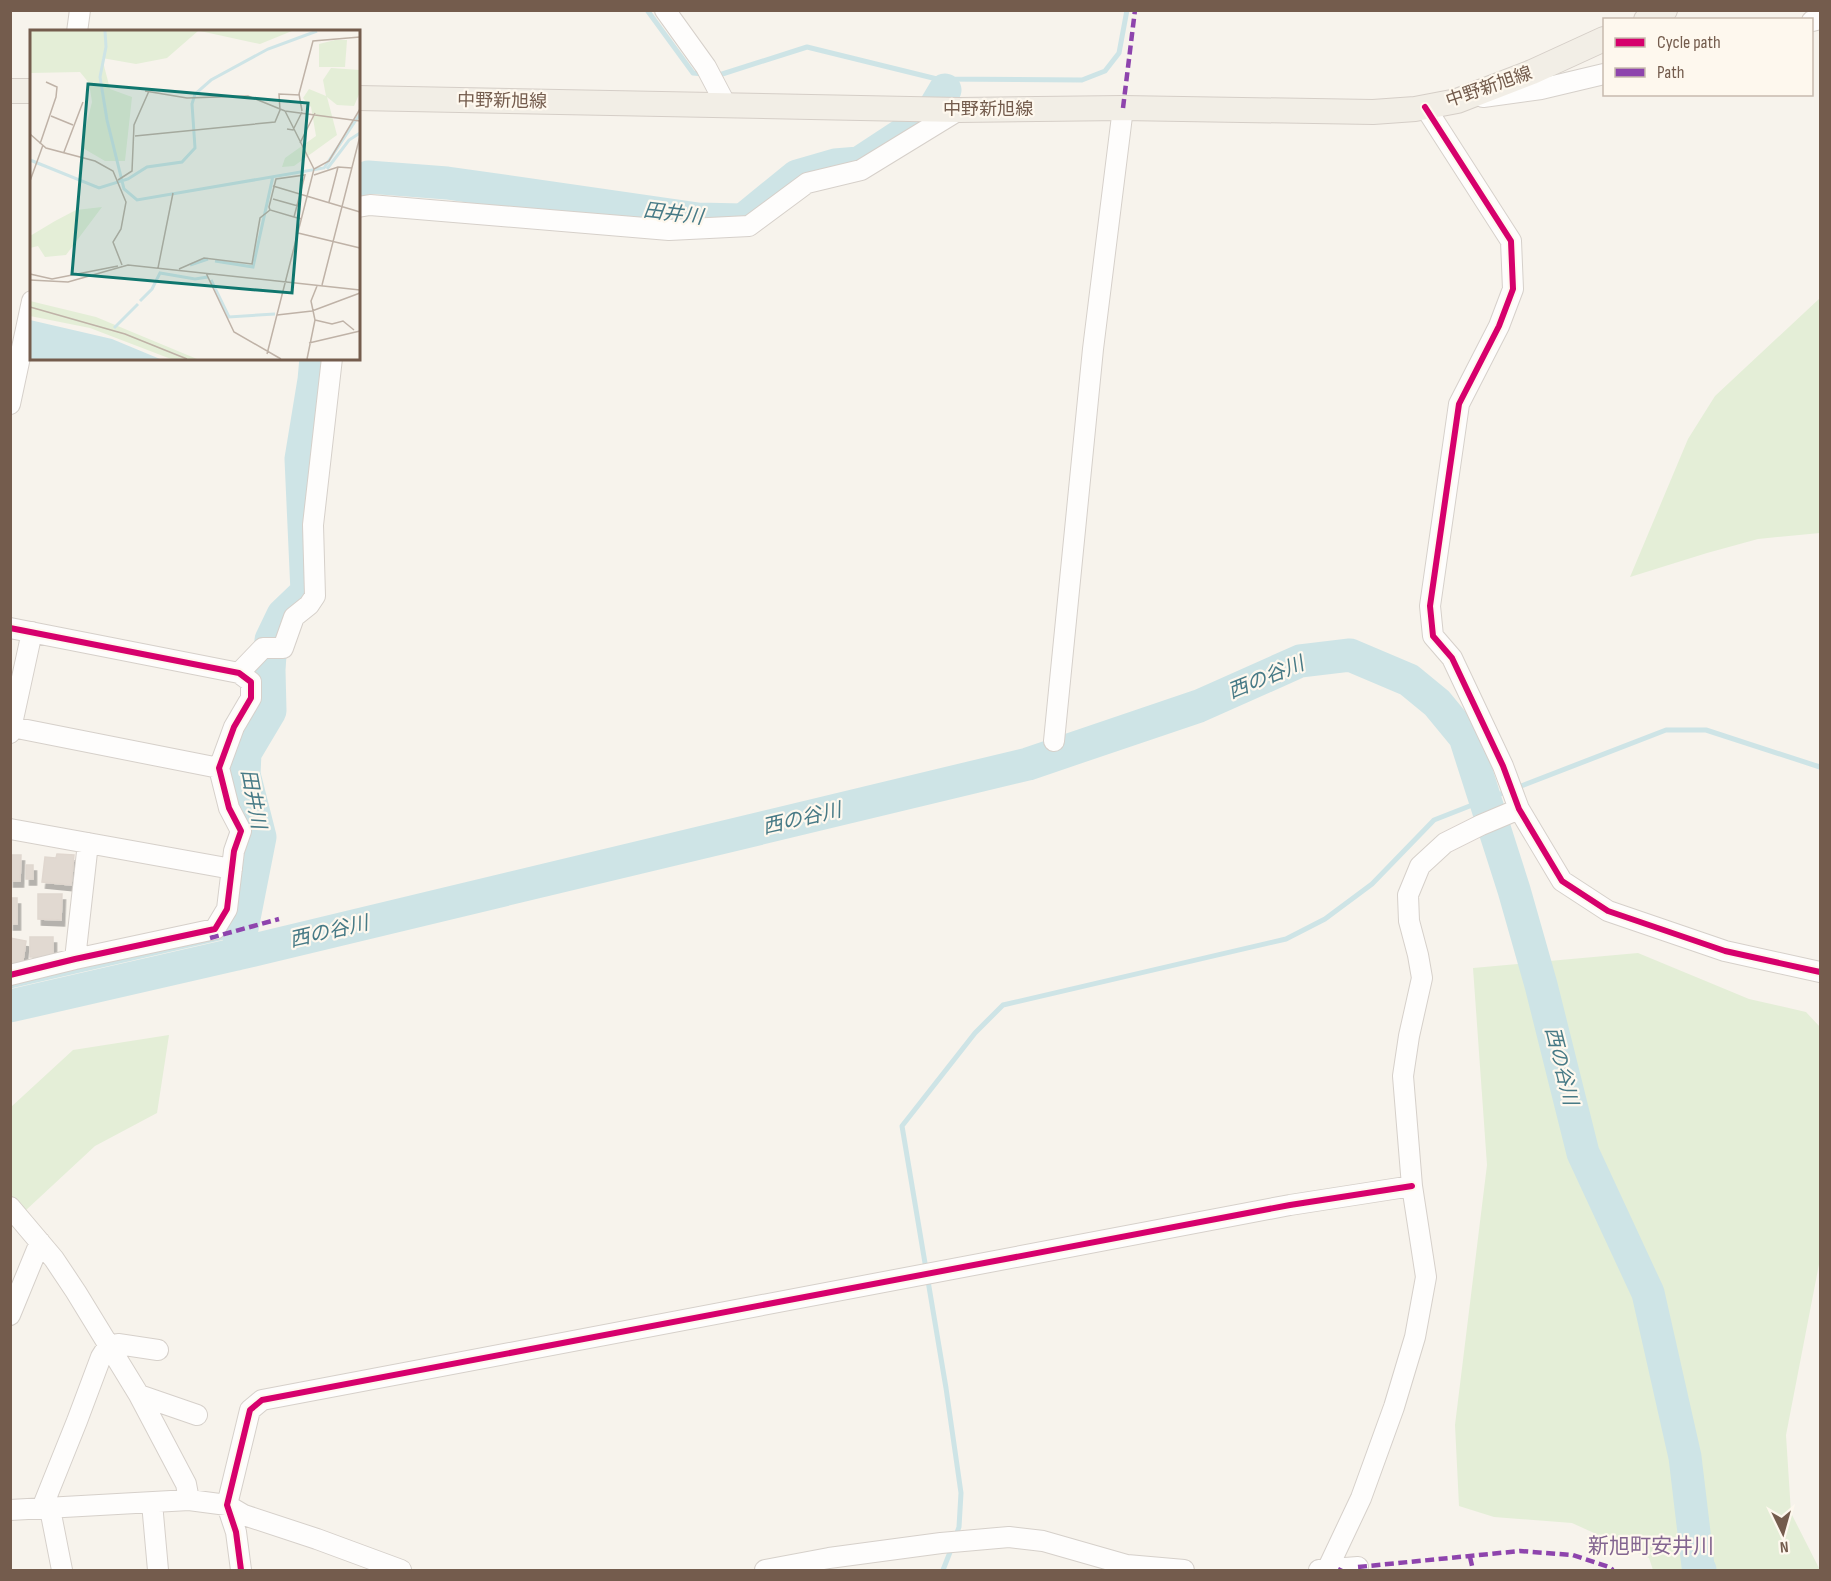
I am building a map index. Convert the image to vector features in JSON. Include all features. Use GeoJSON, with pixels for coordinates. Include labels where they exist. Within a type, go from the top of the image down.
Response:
{"type":"FeatureCollection","features":[{"type":"Feature","properties":{"kind":"main road"},"geometry":{"type":"LineString","coordinates":[[1650,18],[1665,10]]}},
{"type":"Feature","properties":{"kind":"main road","name":"中野新旭線"},"geometry":{"type":"LineString","coordinates":[[360,98],[959,110],[1123,108],[1373,112],[1457,101],[1532,72],[1603,40]]}},
{"type":"Feature","properties":{"kind":"main road"},"geometry":{"type":"LineString","coordinates":[[10,91],[30,91]]}},
{"type":"Feature","properties":{"kind":"street"},"geometry":{"type":"LineString","coordinates":[[77,30],[80,10]]}},
{"type":"Feature","properties":{"kind":"street"},"geometry":{"type":"LineString","coordinates":[[665,10],[706,67],[726,105]]}},
{"type":"Feature","properties":{"kind":"street"},"geometry":{"type":"LineString","coordinates":[[1457,101],[1541,89],[1603,74]]}},
{"type":"Feature","properties":{"kind":"street"},"geometry":{"type":"LineString","coordinates":[[1425,107],[1511,241],[1513,289],[1499,326],[1459,404],[1430,606],[1433,636],[1452,658],[1503,766],[1519,809],[1562,881],[1608,911],[1725,951],[1821,972]]}},
{"type":"Feature","properties":{"kind":"street"},"geometry":{"type":"LineString","coordinates":[[1054,741],[1093,349],[1123,108]]}},
{"type":"Feature","properties":{"kind":"street"},"geometry":{"type":"LineString","coordinates":[[360,207],[370,205],[669,230],[749,226],[807,183],[861,170],[959,110]]}},
{"type":"Feature","properties":{"kind":"street"},"geometry":{"type":"LineString","coordinates":[[10,404],[30,310]]}},
{"type":"Feature","properties":{"kind":"street"},"geometry":{"type":"LineString","coordinates":[[238,673],[263,648],[283,648],[294,617],[309,605],[315,596],[313,525],[332,360]]}},
{"type":"Feature","properties":{"kind":"street"},"geometry":{"type":"LineString","coordinates":[[10,628],[238,673],[250,682],[251,698],[234,727],[219,768],[229,808],[241,831],[234,851],[227,909],[215,929],[10,975]]}},
{"type":"Feature","properties":{"kind":"street"},"geometry":{"type":"LineString","coordinates":[[32,632],[11,730],[219,768]]}},
{"type":"Feature","properties":{"kind":"street"},"geometry":{"type":"LineString","coordinates":[[1323,1570],[1361,1498],[1394,1407],[1415,1337],[1426,1277],[1412,1186],[1403,1076],[1422,978],[1409,921],[1408,895],[1420,866],[1445,843],[1519,809]]}},
{"type":"Feature","properties":{"kind":"street"},"geometry":{"type":"LineString","coordinates":[[10,829],[232,869]]}},
{"type":"Feature","properties":{"kind":"street"},"geometry":{"type":"LineString","coordinates":[[75,959],[88,843]]}},
{"type":"Feature","properties":{"kind":"street"},"geometry":{"type":"LineString","coordinates":[[241,1570],[236,1532],[227,1505],[250,1410],[262,1400],[1290,1205],[1412,1186]]}},
{"type":"Feature","properties":{"kind":"street"},"geometry":{"type":"LineString","coordinates":[[10,1207],[54,1259],[139,1395],[186,1484],[189,1500]]}},
{"type":"Feature","properties":{"kind":"street"},"geometry":{"type":"LineString","coordinates":[[10,1315],[40,1242]]}},
{"type":"Feature","properties":{"kind":"street"},"geometry":{"type":"LineString","coordinates":[[62,1570],[46,1508],[101,1357],[108,1346],[118,1344],[158,1350]]}},
{"type":"Feature","properties":{"kind":"street"},"geometry":{"type":"LineString","coordinates":[[139,1395],[196,1415]]}},
{"type":"Feature","properties":{"kind":"street"},"geometry":{"type":"LineString","coordinates":[[10,1510],[189,1500],[227,1505],[243,1515],[401,1570]]}},
{"type":"Feature","properties":{"kind":"street"},"geometry":{"type":"LineString","coordinates":[[152,1503],[158,1570]]}},
{"type":"Feature","properties":{"kind":"street"},"geometry":{"type":"LineString","coordinates":[[765,1570],[829,1558],[940,1543],[1009,1537],[1043,1541],[1127,1565],[1184,1570]]}},
{"type":"Feature","properties":{"kind":"street"},"geometry":{"type":"LineString","coordinates":[[1323,1570],[1358,1567]]}},
{"type":"Feature","properties":{"kind":"green space"},"geometry":{"type":"Polygon","coordinates":[[[1820,298],[1820,533],[1758,539],[1630,577],[1688,439],[1715,396],[1820,298]]]}},
{"type":"Feature","properties":{"kind":"green space"},"geometry":{"type":"Polygon","coordinates":[[[1638,953],[1749,999],[1806,1012],[1820,1027],[1820,1259],[1786,1435],[1791,1513],[1820,1570],[1653,1570],[1649,1558],[1572,1523],[1494,1517],[1459,1506],[1455,1425],[1487,1165],[1473,968],[1638,953]]]}},
{"type":"Feature","properties":{"kind":"green space"},"geometry":{"type":"Polygon","coordinates":[[[169,1035],[157,1113],[95,1146],[11,1224],[11,1107],[73,1050],[169,1035]]]}},
{"type":"Feature","properties":{"kind":"building"},"geometry":{"type":"Polygon","coordinates":[[[57,854],[74,855],[71,885],[42,882],[45,857],[56,858],[57,854]]]}},
{"type":"Feature","properties":{"kind":"building"},"geometry":{"type":"Polygon","coordinates":[[[10,855],[21,855],[20,881],[10,881],[10,855]]]}},
{"type":"Feature","properties":{"kind":"building"},"geometry":{"type":"Polygon","coordinates":[[[26,865],[33,865],[33,879],[26,879],[26,865]]]}},
{"type":"Feature","properties":{"kind":"building"},"geometry":{"type":"Polygon","coordinates":[[[38,894],[62,894],[61,920],[38,919],[38,894]]]}},
{"type":"Feature","properties":{"kind":"building"},"geometry":{"type":"Polygon","coordinates":[[[10,898],[17,898],[17,924],[10,924],[10,898]]]}},
{"type":"Feature","properties":{"kind":"building"},"geometry":{"type":"Polygon","coordinates":[[[30,937],[53,937],[53,957],[30,957],[30,937]]]}},
{"type":"Feature","properties":{"kind":"building"},"geometry":{"type":"Polygon","coordinates":[[[10,938],[26,941],[22,966],[10,964],[10,938]]]}},
{"type":"Feature","properties":{"kind":"waterway"},"geometry":{"type":"LineString","coordinates":[[647,10],[693,73],[703,74]]}},
{"type":"Feature","properties":{"kind":"waterway"},"geometry":{"type":"LineString","coordinates":[[716,76],[807,47],[937,79],[1082,80],[1105,71],[1119,53],[1127,10]]}},
{"type":"Feature","properties":{"kind":"waterway","name":"田井川"},"geometry":{"type":"LineString","coordinates":[[360,180],[368,177],[447,183],[698,219],[743,220],[797,176],[835,165],[859,163],[929,117],[945,90]]}},
{"type":"Feature","properties":{"kind":"waterway","name":"田井川"},"geometry":{"type":"LineString","coordinates":[[237,954],[260,837],[244,774],[245,753],[270,711],[271,640],[283,615],[307,592],[301,459],[316,360]]}},
{"type":"Feature","properties":{"kind":"waterway","name":"西の谷川"},"geometry":{"type":"LineString","coordinates":[[10,1006],[237,954],[1028,764],[1199,706],[1300,661],[1350,655],[1409,680],[1437,703],[1465,737],[1514,890],[1541,985],[1583,1153],[1648,1293],[1685,1457],[1700,1570]]}},
{"type":"Feature","properties":{"kind":"waterway"},"geometry":{"type":"LineString","coordinates":[[1516,788],[1666,730],[1706,730],[1820,767]]}},
{"type":"Feature","properties":{"kind":"waterway"},"geometry":{"type":"LineString","coordinates":[[955,1538],[959,1527],[961,1493],[946,1388],[902,1126],[975,1033],[1003,1005],[1286,939],[1325,919],[1372,884],[1434,820],[1508,791]]}},
{"type":"Feature","properties":{"kind":"waterway"},"geometry":{"type":"LineString","coordinates":[[10,986],[241,933]]}},
{"type":"Feature","properties":{"kind":"waterway"},"geometry":{"type":"LineString","coordinates":[[943,1570],[952,1547]]}},
{"type":"Feature","properties":{"kind":"marked path"},"geometry":{"type":"LineString","coordinates":[[1123,108],[1135,10]]}},
{"type":"Feature","properties":{"kind":"marked path"},"geometry":{"type":"LineString","coordinates":[[210,938],[279,919]]}},
{"type":"Feature","properties":{"kind":"marked path"},"geometry":{"type":"LineString","coordinates":[[1358,1567],[1520,1551],[1573,1555],[1613,1570]]}},
{"type":"Feature","properties":{"kind":"marked path"},"geometry":{"type":"LineString","coordinates":[[1470,1557],[1473,1570]]}},
{"type":"Feature","properties":{"kind":"cycle path"},"geometry":{"type":"LineString","coordinates":[[1425,107],[1511,241],[1513,289],[1499,326],[1459,404],[1430,606],[1433,636],[1452,658],[1503,766],[1519,809],[1562,881],[1608,911],[1725,951],[1820,972]]}},
{"type":"Feature","properties":{"kind":"cycle path"},"geometry":{"type":"LineString","coordinates":[[10,628],[239,673],[251,682],[251,698],[234,727],[219,768],[229,808],[241,831],[234,851],[227,909],[215,929],[10,975]]}},
{"type":"Feature","properties":{"kind":"cycle path"},"geometry":{"type":"LineString","coordinates":[[241,1570],[236,1532],[227,1505],[250,1410],[262,1400],[1290,1205],[1412,1186]]}},
{"type":"Feature","properties":{"kind":"district","name":"新旭町安井川"},"geometry":{"type":"Point","coordinates":[1651,1546]}}]}
